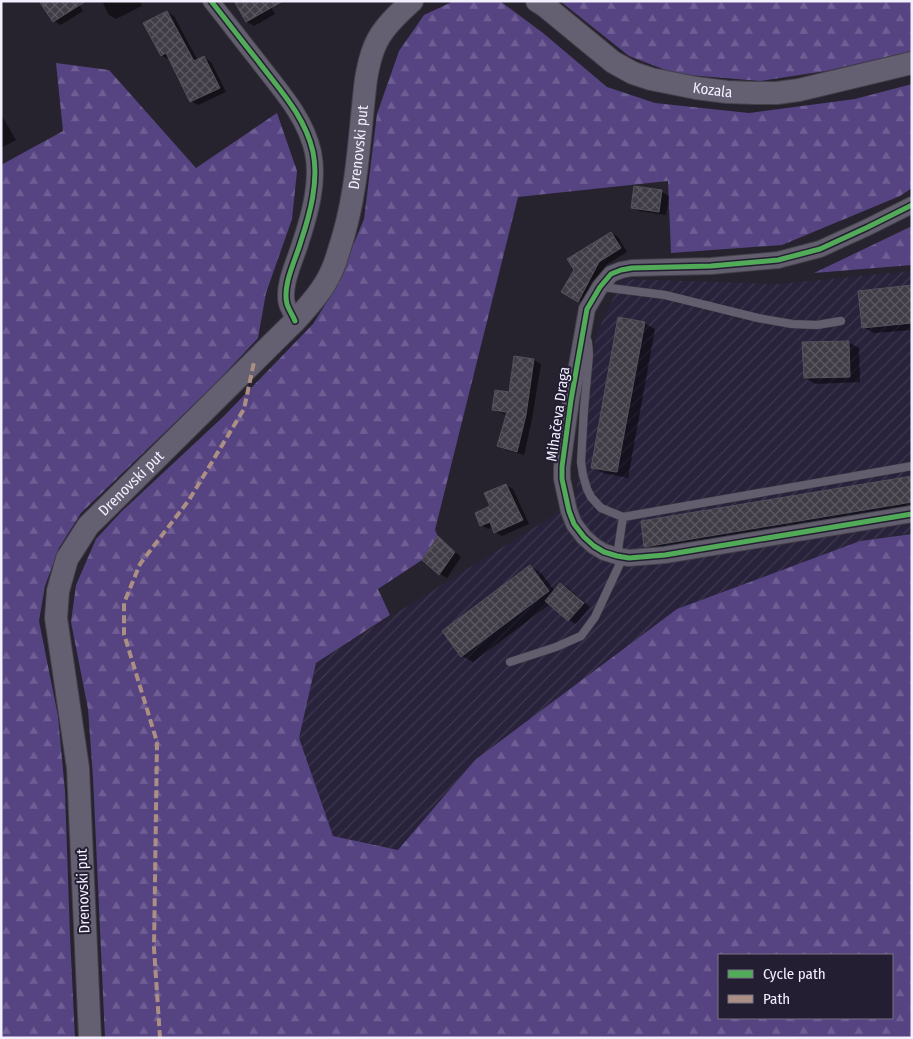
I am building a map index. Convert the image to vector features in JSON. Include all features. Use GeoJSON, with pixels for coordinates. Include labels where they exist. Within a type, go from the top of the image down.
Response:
{"type":"FeatureCollection","features":[{"type":"Feature","properties":{"kind":"main road","name":"Drenovski put"},"geometry":{"type":"LineString","coordinates":[[90,1038],[78,768],[56,618],[58,591],[67,559],[88,526],[295,321],[317,296],[334,267],[347,224],[357,170],[366,79],[373,50],[382,31],[412,1]]}},
{"type":"Feature","properties":{"kind":"main road","name":"Kozala"},"geometry":{"type":"LineString","coordinates":[[544,4],[613,62],[632,73],[650,79],[696,88],[755,93],[799,90],[912,63]]}},
{"type":"Feature","properties":{"kind":"street"},"geometry":{"type":"LineString","coordinates":[[211,1],[294,109],[306,133],[313,153],[313,193],[302,240],[286,294],[287,304],[295,321]]}},
{"type":"Feature","properties":{"kind":"street","name":"Mihačeva Draga"},"geometry":{"type":"LineString","coordinates":[[912,205],[820,249],[778,260],[711,266],[632,268],[611,274],[593,297],[587,309],[571,400],[562,467],[562,480],[568,511],[574,524],[594,546],[604,552],[620,557],[641,558],[665,555],[912,514]]}},
{"type":"Feature","properties":{"kind":"lane"},"geometry":{"type":"LineString","coordinates":[[600,287],[665,295],[758,318],[792,324],[817,325],[841,321]]}},
{"type":"Feature","properties":{"kind":"lane"},"geometry":{"type":"LineString","coordinates":[[583,331],[589,348],[581,462],[583,475],[587,489],[601,508],[622,517],[912,466]]}},
{"type":"Feature","properties":{"kind":"lane"},"geometry":{"type":"LineString","coordinates":[[510,662],[556,647],[581,636],[595,617],[620,557],[622,517]]}},
{"type":"Feature","properties":{"kind":"shaded area"},"geometry":{"type":"Polygon","coordinates":[[[912,271],[912,533],[860,541],[475,760],[398,850],[333,836],[299,738],[316,663],[575,502],[596,335],[622,279],[779,284],[912,271]]]}},
{"type":"Feature","properties":{"kind":"green space"},"geometry":{"type":"Polygon","coordinates":[[[454,1],[499,1],[543,33],[607,87],[655,103],[749,113],[855,99],[912,84],[912,188],[900,196],[782,245],[671,253],[668,181],[518,197],[435,530],[438,536],[422,560],[378,589],[390,615],[316,663],[299,738],[333,836],[398,850],[475,760],[677,609],[860,541],[912,534],[912,1038],[105,1038],[88,709],[71,622],[76,585],[96,539],[121,512],[224,416],[313,324],[335,289],[364,219],[377,114],[399,51],[424,15],[454,1]]]}},
{"type":"Feature","properties":{"kind":"green space"},"geometry":{"type":"Polygon","coordinates":[[[560,1],[912,1],[912,51],[826,71],[760,81],[676,74],[629,56],[560,1]]]}},
{"type":"Feature","properties":{"kind":"green space"},"geometry":{"type":"Polygon","coordinates":[[[56,63],[109,70],[196,168],[277,113],[297,171],[292,219],[266,293],[258,338],[216,383],[81,513],[59,548],[45,586],[39,621],[58,716],[65,791],[75,1038],[1,1038],[1,165],[63,131],[56,63]]]}},
{"type":"Feature","properties":{"kind":"green space"},"geometry":{"type":"Polygon","coordinates":[[[912,226],[912,265],[814,273],[912,226]]]}},
{"type":"Feature","properties":{"kind":"building"},"geometry":{"type":"Polygon","coordinates":[[[39,1],[86,1],[53,22],[39,1]]]}},
{"type":"Feature","properties":{"kind":"building"},"geometry":{"type":"Polygon","coordinates":[[[234,1],[283,1],[246,22],[234,1]]]}},
{"type":"Feature","properties":{"kind":"building"},"geometry":{"type":"Polygon","coordinates":[[[167,11],[194,61],[204,56],[220,88],[190,102],[166,53],[161,56],[143,23],[167,11]]]}},
{"type":"Feature","properties":{"kind":"building"},"geometry":{"type":"Polygon","coordinates":[[[634,186],[662,190],[659,212],[631,208],[634,186]]]}},
{"type":"Feature","properties":{"kind":"building"},"geometry":{"type":"Polygon","coordinates":[[[611,232],[621,248],[599,262],[578,302],[561,292],[574,270],[567,259],[611,232]]]}},
{"type":"Feature","properties":{"kind":"building"},"geometry":{"type":"Polygon","coordinates":[[[912,285],[912,323],[862,328],[858,291],[912,285]]]}},
{"type":"Feature","properties":{"kind":"building"},"geometry":{"type":"Polygon","coordinates":[[[618,317],[645,322],[617,472],[591,468],[618,317]]]}},
{"type":"Feature","properties":{"kind":"building"},"geometry":{"type":"Polygon","coordinates":[[[849,341],[850,377],[804,378],[802,342],[849,341]]]}},
{"type":"Feature","properties":{"kind":"building"},"geometry":{"type":"Polygon","coordinates":[[[514,356],[534,359],[526,415],[517,452],[497,446],[507,412],[492,410],[495,390],[509,392],[514,356]]]}},
{"type":"Feature","properties":{"kind":"building"},"geometry":{"type":"Polygon","coordinates":[[[912,476],[912,502],[644,547],[641,521],[912,476]]]}},
{"type":"Feature","properties":{"kind":"building"},"geometry":{"type":"Polygon","coordinates":[[[506,484],[523,520],[494,533],[490,522],[480,526],[475,513],[490,506],[484,493],[506,484]]]}},
{"type":"Feature","properties":{"kind":"building"},"geometry":{"type":"Polygon","coordinates":[[[438,536],[455,552],[439,575],[422,560],[438,536]]]}},
{"type":"Feature","properties":{"kind":"building"},"geometry":{"type":"Polygon","coordinates":[[[530,565],[549,591],[461,657],[442,631],[530,565]]]}},
{"type":"Feature","properties":{"kind":"building"},"geometry":{"type":"Polygon","coordinates":[[[560,583],[584,603],[568,621],[545,601],[560,583]]]}},
{"type":"Feature","properties":{"kind":"marked path"},"geometry":{"type":"LineString","coordinates":[[160,1038],[154,948],[157,742],[124,634],[124,603],[140,564],[189,500],[244,409],[254,362]]}},
{"type":"Feature","properties":{"kind":"cycle path"},"geometry":{"type":"LineString","coordinates":[[211,1],[298,115],[313,152],[315,163],[313,197],[308,220],[286,289],[287,304],[295,321]]}},
{"type":"Feature","properties":{"kind":"cycle path"},"geometry":{"type":"LineString","coordinates":[[912,205],[820,249],[778,260],[711,266],[632,268],[611,274],[600,287],[587,309],[571,400],[562,467],[562,479],[574,524],[594,546],[604,552],[629,558],[665,555],[912,514]]}}]}
